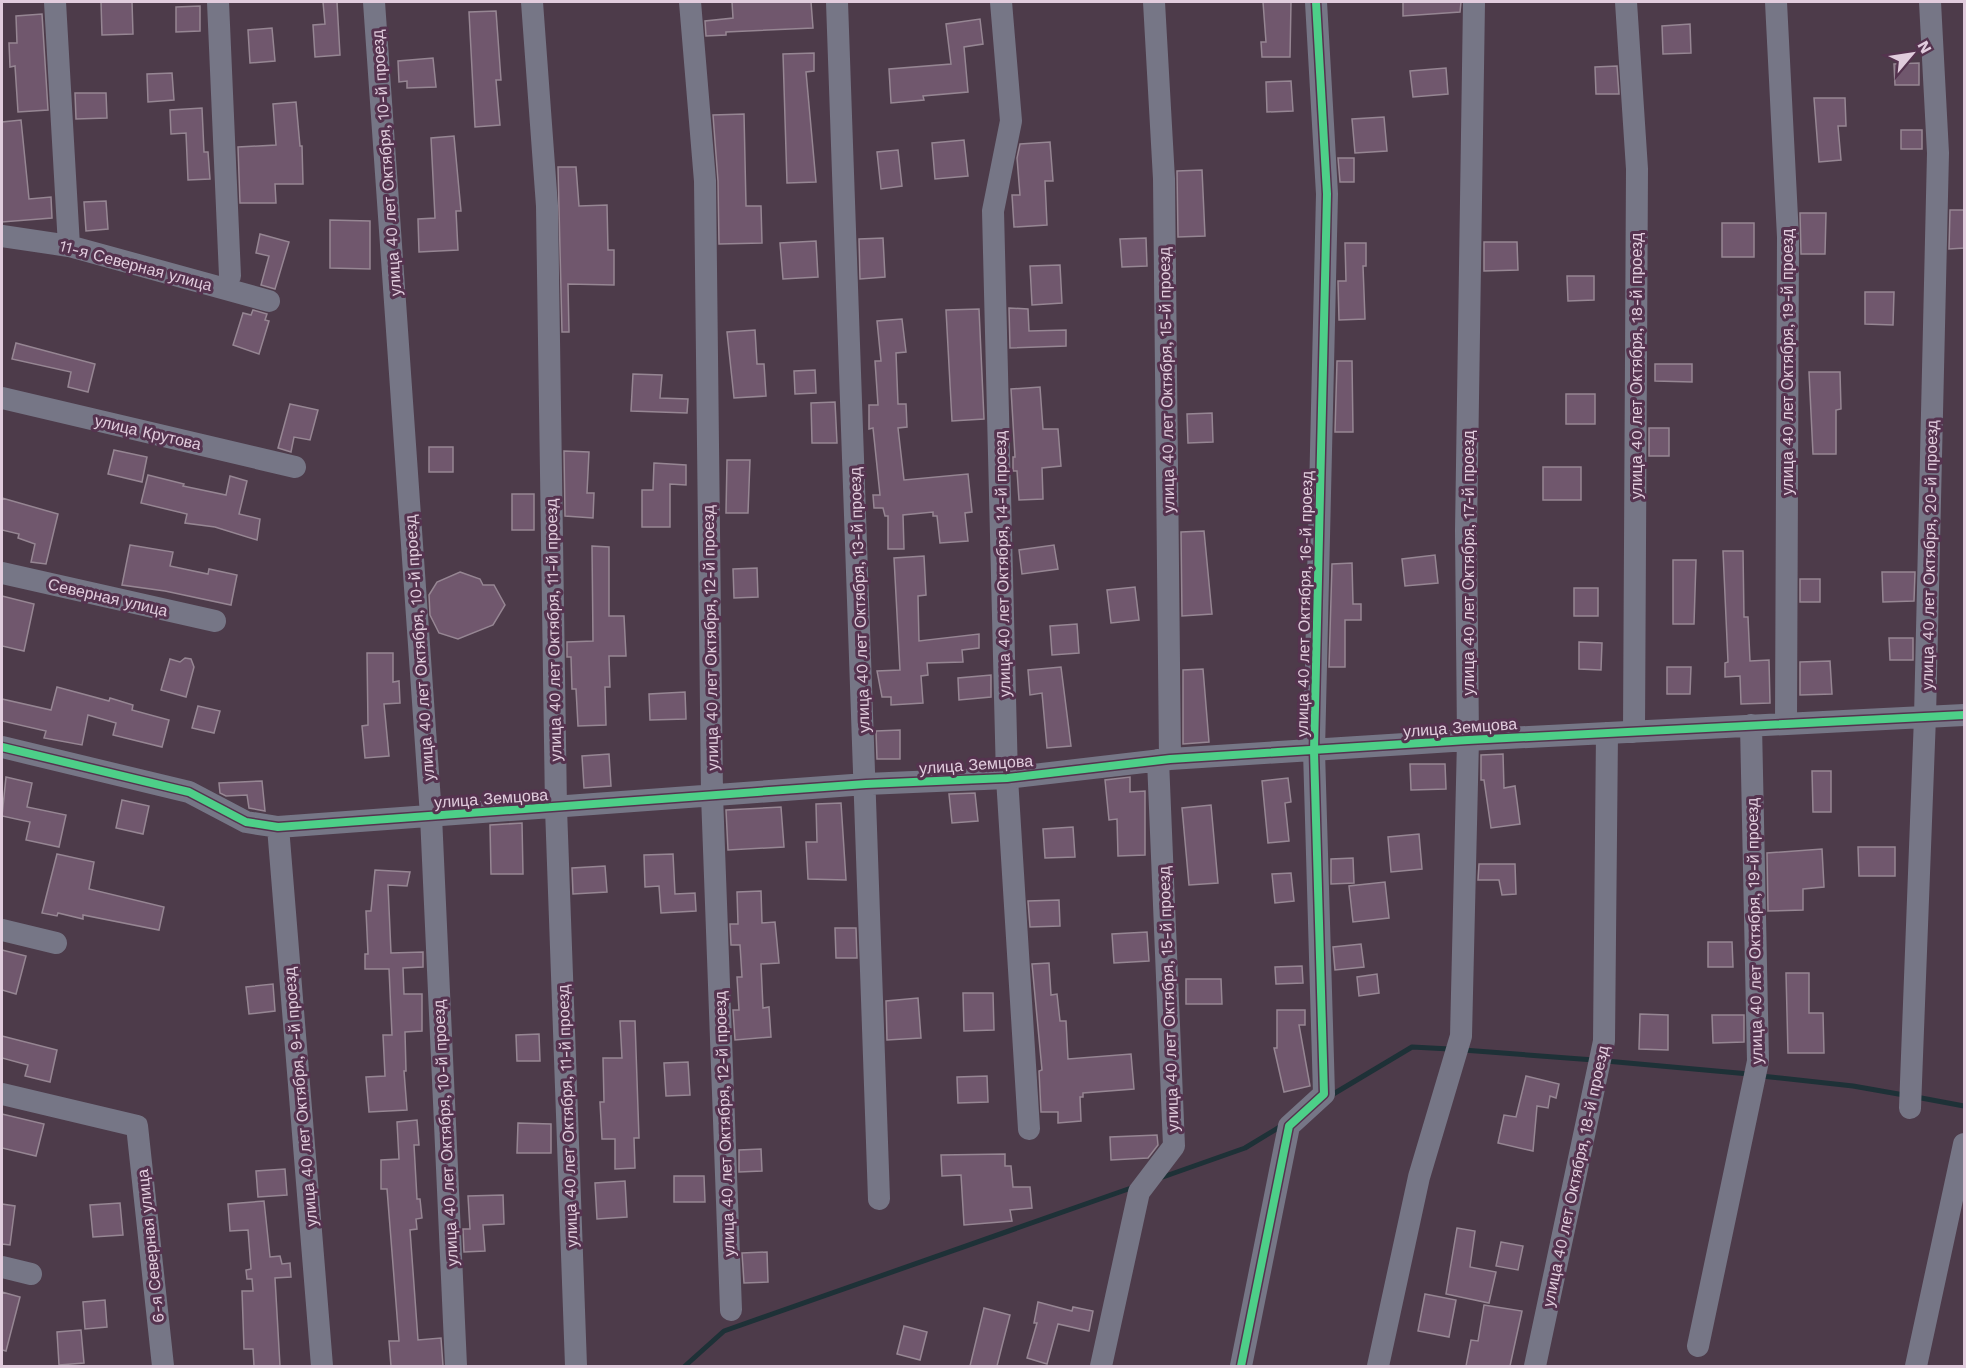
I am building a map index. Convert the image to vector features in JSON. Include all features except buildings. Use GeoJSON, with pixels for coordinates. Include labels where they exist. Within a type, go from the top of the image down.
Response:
{"type":"FeatureCollection","features":[{"type":"Feature","properties":{"kind":"street"},"geometry":{"type":"LineString","coordinates":[[55,2],[69,246]]}},
{"type":"Feature","properties":{"kind":"street"},"geometry":{"type":"LineString","coordinates":[[218,2],[230,276]]}},
{"type":"Feature","properties":{"kind":"street","name":"улица 40 лет Октября, 10-й проезд"},"geometry":{"type":"LineString","coordinates":[[374,2],[431,816],[456,1366]]}},
{"type":"Feature","properties":{"kind":"street","name":"улица 40 лет Октября, 11-й проезд"},"geometry":{"type":"LineString","coordinates":[[532,2],[547,206],[556,808],[576,1366]]}},
{"type":"Feature","properties":{"kind":"street","name":"улица 40 лет Октября, 12-й проезд"},"geometry":{"type":"LineString","coordinates":[[690,2],[705,181],[712,795],[731,1310]]}},
{"type":"Feature","properties":{"kind":"street","name":"улица 40 лет Октября, 13-й проезд"},"geometry":{"type":"LineString","coordinates":[[837,2],[879,1199]]}},
{"type":"Feature","properties":{"kind":"street","name":"улица 40 лет Октября, 14-й проезд"},"geometry":{"type":"LineString","coordinates":[[1001,2],[1011,121],[993,211],[1007,778],[1029,1129]]}},
{"type":"Feature","properties":{"kind":"street","name":"улица 40 лет Октября, 15-й проезд"},"geometry":{"type":"LineString","coordinates":[[1101,1366],[1139,1192],[1173,1146],[1164,759],[1164,179],[1154,2]]}},
{"type":"Feature","properties":{"kind":"street","name":"улица 40 лет Октября, 16-й проезд"},"geometry":{"type":"LineString","coordinates":[[1240,1366],[1288,1126],[1324,1094],[1314,751],[1327,194],[1316,2]]}},
{"type":"Feature","properties":{"kind":"street","name":"улица 40 лет Октября, 17-й проезд"},"geometry":{"type":"LineString","coordinates":[[1378,1366],[1419,1177],[1461,1036],[1468,740],[1466,531],[1474,2]]}},
{"type":"Feature","properties":{"kind":"street","name":"улица 40 лет Октября, 18-й проезд"},"geometry":{"type":"LineString","coordinates":[[1626,2],[1637,169],[1634,732]]}},
{"type":"Feature","properties":{"kind":"street","name":"улица 40 лет Октября, 19-й проезд"},"geometry":{"type":"LineString","coordinates":[[1776,2],[1788,237],[1786,723]]}},
{"type":"Feature","properties":{"kind":"street","name":"улица 40 лет Октября, 20-й проезд"},"geometry":{"type":"LineString","coordinates":[[1911,1108],[1925,717],[1938,153],[1930,2]]}},
{"type":"Feature","properties":{"kind":"street","name":"11-я Северная улица"},"geometry":{"type":"LineString","coordinates":[[2,236],[69,246],[269,301]]}},
{"type":"Feature","properties":{"kind":"street","name":"улица Крутова"},"geometry":{"type":"LineString","coordinates":[[2,398],[295,467]]}},
{"type":"Feature","properties":{"kind":"street","name":"Северная улица"},"geometry":{"type":"LineString","coordinates":[[2,573],[215,621]]}},
{"type":"Feature","properties":{"kind":"street","name":"улица Земцова"},"geometry":{"type":"LineString","coordinates":[[2,747],[189,792],[246,822],[278,827],[866,784],[1007,778],[1164,759],[1468,740],[1965,715]]}},
{"type":"Feature","properties":{"kind":"street","name":"улица 40 лет Октября, 19-й проезд"},"geometry":{"type":"LineString","coordinates":[[1698,1346],[1758,1061],[1750,725]]}},
{"type":"Feature","properties":{"kind":"street","name":"улица 40 лет Октября, 18-й проезд"},"geometry":{"type":"LineString","coordinates":[[1535,1366],[1604,1041],[1607,733]]}},
{"type":"Feature","properties":{"kind":"street","name":"улица 40 лет Октября, 9-й проезд"},"geometry":{"type":"LineString","coordinates":[[278,827],[322,1366]]}},
{"type":"Feature","properties":{"kind":"street"},"geometry":{"type":"LineString","coordinates":[[2,930],[56,943]]}},
{"type":"Feature","properties":{"kind":"street","name":"6-я Северная улица"},"geometry":{"type":"LineString","coordinates":[[2,1094],[137,1126],[163,1366]]}},
{"type":"Feature","properties":{"kind":"street"},"geometry":{"type":"LineString","coordinates":[[1916,1366],[1964,1144]]}},
{"type":"Feature","properties":{"kind":"street"},"geometry":{"type":"LineString","coordinates":[[2,1267],[31,1274]]}},
{"type":"Feature","properties":{"kind":"waterway"},"geometry":{"type":"LineString","coordinates":[[1330,1096],[1412,1047],[1450,1049]]}},
{"type":"Feature","properties":{"kind":"waterway"},"geometry":{"type":"LineString","coordinates":[[1463,1050],[1594,1060]]}},
{"type":"Feature","properties":{"kind":"waterway"},"geometry":{"type":"LineString","coordinates":[[1606,1061],[1749,1074]]}},
{"type":"Feature","properties":{"kind":"waterway"},"geometry":{"type":"LineString","coordinates":[[1761,1076],[1853,1086],[1904,1095]]}},
{"type":"Feature","properties":{"kind":"waterway"},"geometry":{"type":"LineString","coordinates":[[1916,1097],[1964,1106]]}},
{"type":"Feature","properties":{"kind":"waterway"},"geometry":{"type":"LineString","coordinates":[[1160,1178],[1245,1148],[1283,1125]]}},
{"type":"Feature","properties":{"kind":"waterway"},"geometry":{"type":"LineString","coordinates":[[685,1366],[724,1331],[1134,1187]]}},
{"type":"Feature","properties":{"kind":"cycle path"},"geometry":{"type":"LineString","coordinates":[[1241,1366],[1289,1126],[1324,1094],[1314,751],[1327,194],[1316,2]]}},
{"type":"Feature","properties":{"kind":"cycle path"},"geometry":{"type":"LineString","coordinates":[[2,747],[189,792],[246,822],[278,827],[866,784],[1007,778],[1170,759],[1468,740],[1964,715]]}}]}
